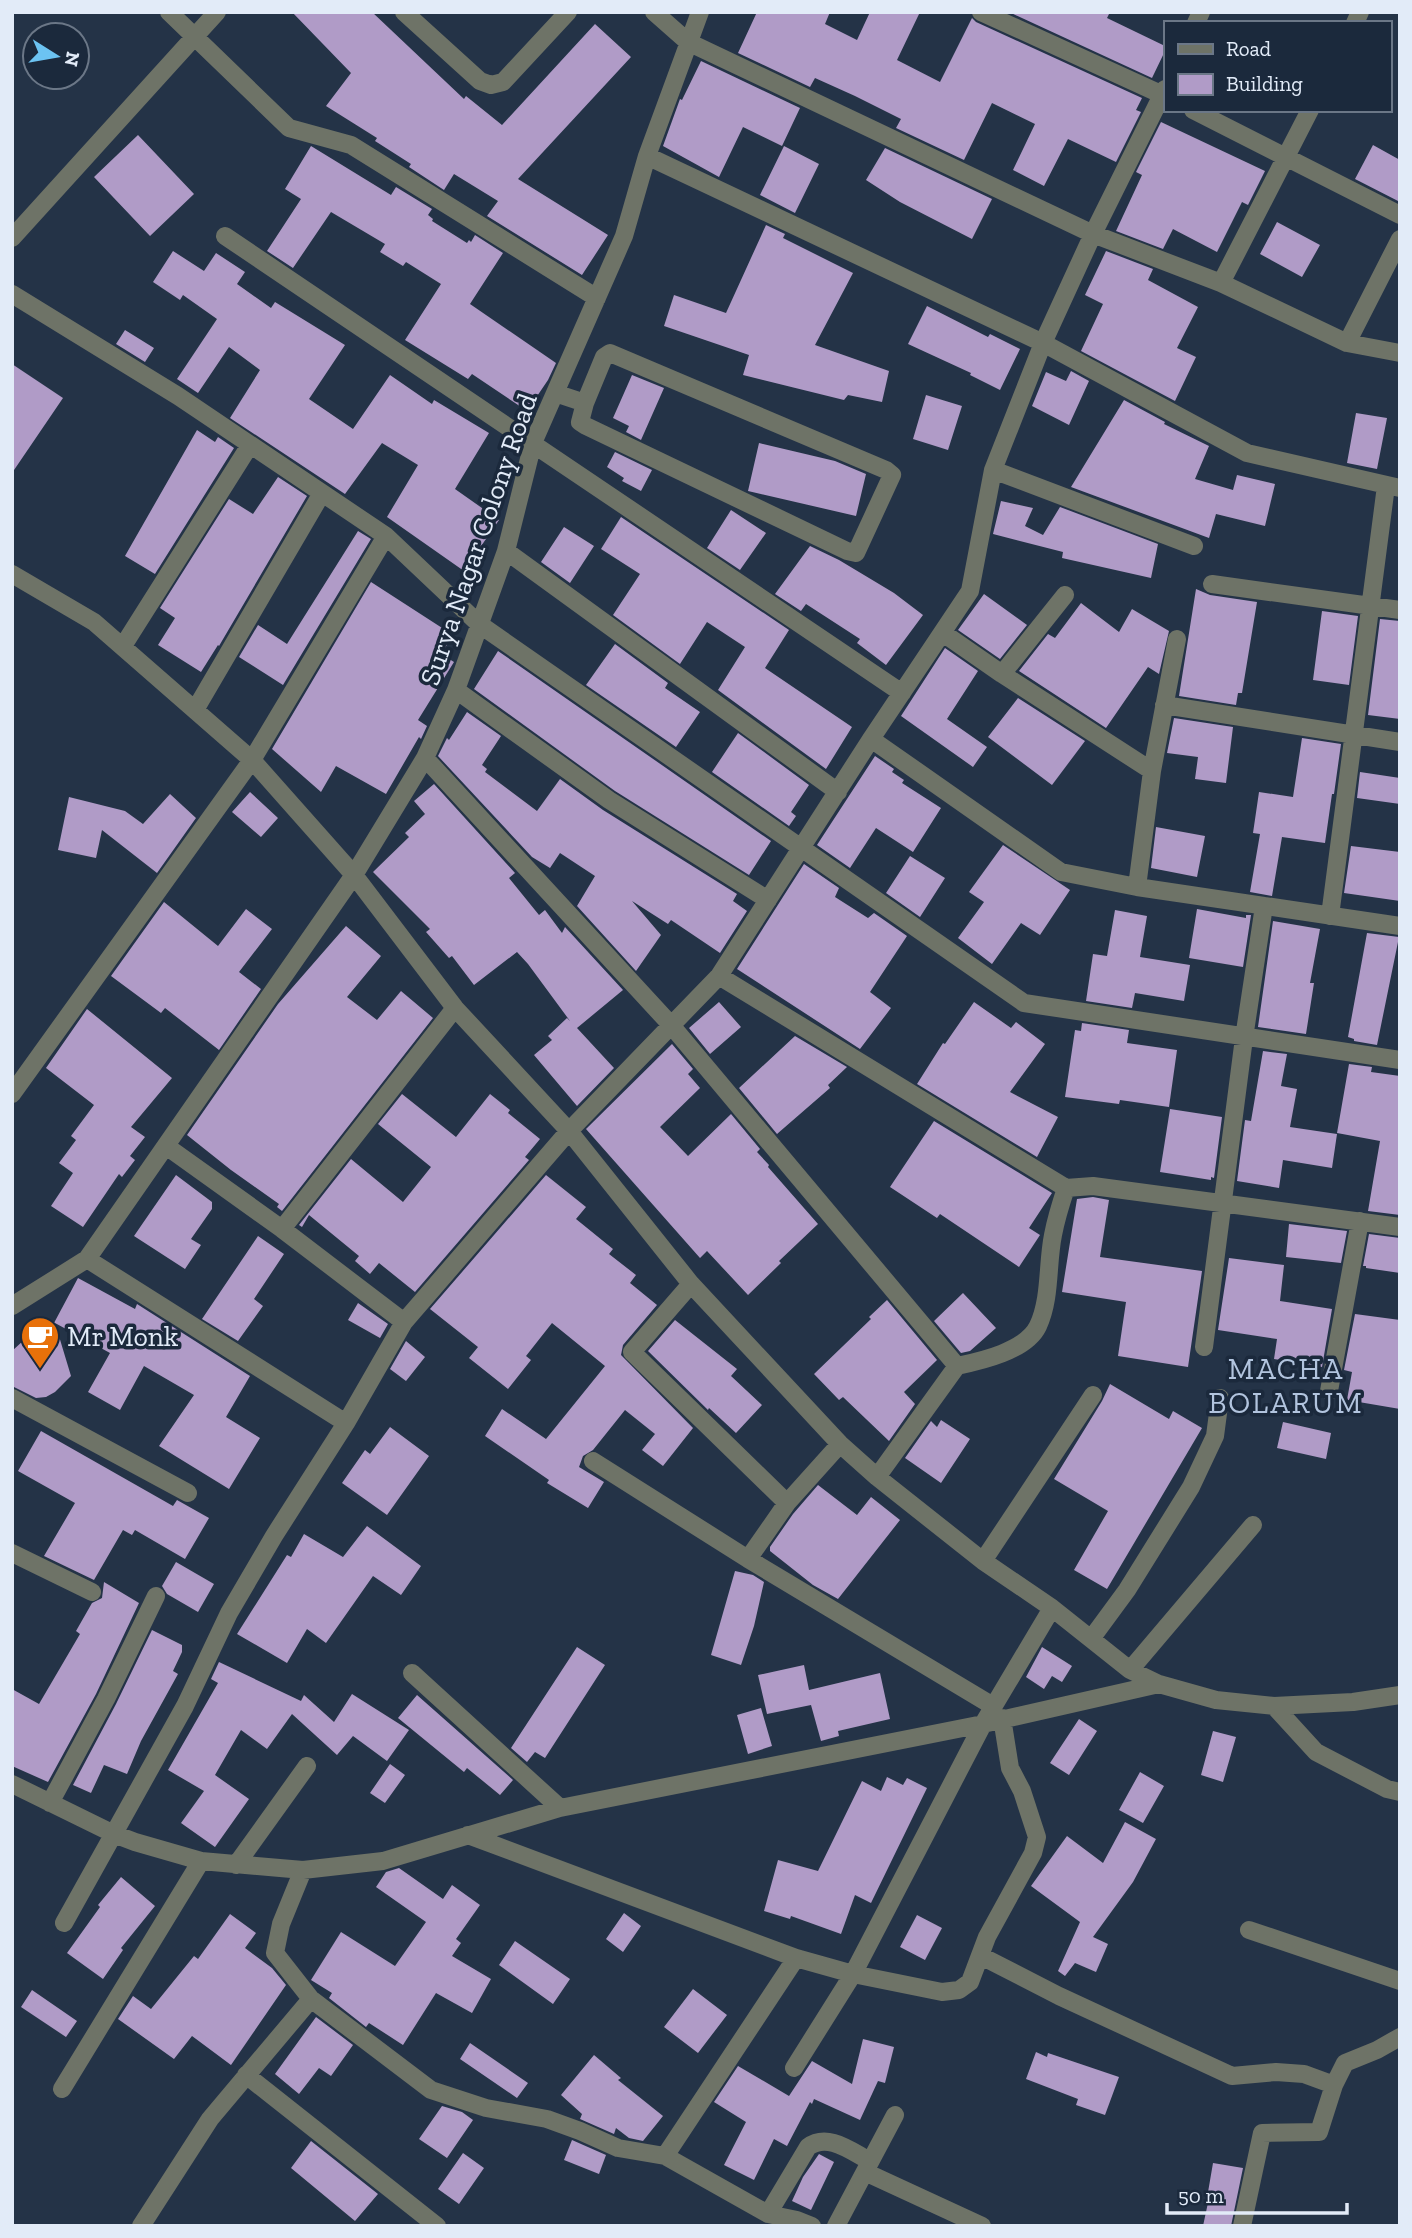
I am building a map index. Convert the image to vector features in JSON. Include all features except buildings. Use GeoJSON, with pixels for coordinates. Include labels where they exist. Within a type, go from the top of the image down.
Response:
{"type":"FeatureCollection","features":[{"type":"Feature","properties":{"kind":"street"},"geometry":{"type":"LineString","coordinates":[[169,12],[289,128],[351,145],[597,298]]}},
{"type":"Feature","properties":{"kind":"street"},"geometry":{"type":"LineString","coordinates":[[12,238],[217,12]]}},
{"type":"Feature","properties":{"kind":"street"},"geometry":{"type":"LineString","coordinates":[[404,12],[480,82],[491,85],[503,82],[568,12]]}},
{"type":"Feature","properties":{"kind":"street"},"geometry":{"type":"LineString","coordinates":[[654,12],[688,42],[1093,234],[1221,283],[1347,343],[1400,353]]}},
{"type":"Feature","properties":{"kind":"street","name":"Surya Nagar Colony Road"},"geometry":{"type":"LineString","coordinates":[[86,1259],[354,875],[425,758],[456,690],[506,551],[533,443],[624,236],[648,156],[700,12]]}},
{"type":"Feature","properties":{"kind":"street"},"geometry":{"type":"LineString","coordinates":[[981,12],[1164,93]]}},
{"type":"Feature","properties":{"kind":"street"},"geometry":{"type":"LineString","coordinates":[[64,1923],[185,1706],[229,1613],[404,1322],[569,1132],[719,976],[870,739],[970,591],[993,470],[1043,343],[1093,234],[1164,95]]}},
{"type":"Feature","properties":{"kind":"street"},"geometry":{"type":"LineString","coordinates":[[1197,112],[1400,215]]}},
{"type":"Feature","properties":{"kind":"street"},"geometry":{"type":"LineString","coordinates":[[1221,283],[1309,112]]}},
{"type":"Feature","properties":{"kind":"street"},"geometry":{"type":"LineString","coordinates":[[648,156],[1043,343],[1247,453],[1393,487],[1370,605],[1329,916]]}},
{"type":"Feature","properties":{"kind":"street"},"geometry":{"type":"LineString","coordinates":[[225,236],[902,692]]}},
{"type":"Feature","properties":{"kind":"street"},"geometry":{"type":"LineString","coordinates":[[1347,343],[1400,239]]}},
{"type":"Feature","properties":{"kind":"street"},"geometry":{"type":"LineString","coordinates":[[12,294],[178,396],[386,536],[479,624],[800,850],[1024,1003],[1400,1060]]}},
{"type":"Feature","properties":{"kind":"street"},"geometry":{"type":"LineString","coordinates":[[610,353],[886,470],[892,475],[856,553],[847,551],[586,426],[580,422],[585,403],[604,357],[610,353]]}},
{"type":"Feature","properties":{"kind":"street"},"geometry":{"type":"LineString","coordinates":[[555,393],[585,403]]}},
{"type":"Feature","properties":{"kind":"street"},"geometry":{"type":"LineString","coordinates":[[123,646],[250,445]]}},
{"type":"Feature","properties":{"kind":"street"},"geometry":{"type":"LineString","coordinates":[[993,470],[1194,546]]}},
{"type":"Feature","properties":{"kind":"street"},"geometry":{"type":"LineString","coordinates":[[195,710],[321,493]]}},
{"type":"Feature","properties":{"kind":"street"},"geometry":{"type":"LineString","coordinates":[[12,1094],[253,760],[386,536]]}},
{"type":"Feature","properties":{"kind":"street"},"geometry":{"type":"LineString","coordinates":[[506,551],[838,792]]}},
{"type":"Feature","properties":{"kind":"street"},"geometry":{"type":"LineString","coordinates":[[12,574],[94,622],[253,760],[354,875],[455,1008],[569,1132],[691,1284],[840,1444],[877,1477],[1130,1670],[1159,1684],[1216,1700],[1274,1706],[1353,1702],[1400,1695]]}},
{"type":"Feature","properties":{"kind":"street"},"geometry":{"type":"LineString","coordinates":[[1213,584],[1400,610]]}},
{"type":"Feature","properties":{"kind":"street"},"geometry":{"type":"LineString","coordinates":[[1002,674],[1065,596]]}},
{"type":"Feature","properties":{"kind":"street"},"geometry":{"type":"LineString","coordinates":[[943,633],[1152,771]]}},
{"type":"Feature","properties":{"kind":"street"},"geometry":{"type":"LineString","coordinates":[[1137,887],[1152,771],[1177,639]]}},
{"type":"Feature","properties":{"kind":"street"},"geometry":{"type":"LineString","coordinates":[[456,690],[609,800],[768,900]]}},
{"type":"Feature","properties":{"kind":"street"},"geometry":{"type":"LineString","coordinates":[[1164,705],[1400,741]]}},
{"type":"Feature","properties":{"kind":"street"},"geometry":{"type":"LineString","coordinates":[[870,739],[1061,872],[1137,887],[1400,926]]}},
{"type":"Feature","properties":{"kind":"street"},"geometry":{"type":"LineString","coordinates":[[425,758],[671,1025],[957,1366]]}},
{"type":"Feature","properties":{"kind":"street"},"geometry":{"type":"LineString","coordinates":[[1204,1346],[1264,906]]}},
{"type":"Feature","properties":{"kind":"street"},"geometry":{"type":"LineString","coordinates":[[719,976],[1066,1188],[1093,1186],[1400,1227]]}},
{"type":"Feature","properties":{"kind":"street"},"geometry":{"type":"LineString","coordinates":[[282,1229],[455,1008]]}},
{"type":"Feature","properties":{"kind":"street"},"geometry":{"type":"LineString","coordinates":[[166,1146],[282,1229],[404,1322]]}},
{"type":"Feature","properties":{"kind":"street"},"geometry":{"type":"LineString","coordinates":[[877,1477],[957,1366],[984,1361],[1016,1348],[1037,1328],[1047,1288],[1052,1236],[1066,1188]]}},
{"type":"Feature","properties":{"kind":"street"},"geometry":{"type":"LineString","coordinates":[[1329,1391],[1360,1222]]}},
{"type":"Feature","properties":{"kind":"street"},"geometry":{"type":"LineString","coordinates":[[12,1306],[86,1259],[345,1423]]}},
{"type":"Feature","properties":{"kind":"street"},"geometry":{"type":"LineString","coordinates":[[691,1284],[632,1352],[788,1503]]}},
{"type":"Feature","properties":{"kind":"street"},"geometry":{"type":"LineString","coordinates":[[983,1560],[1093,1395]]}},
{"type":"Feature","properties":{"kind":"street"},"geometry":{"type":"LineString","coordinates":[[12,1398],[188,1493]]}},
{"type":"Feature","properties":{"kind":"street"},"geometry":{"type":"LineString","coordinates":[[1091,1639],[1127,1590],[1191,1487],[1214,1436],[1220,1398]]}},
{"type":"Feature","properties":{"kind":"street"},"geometry":{"type":"LineString","coordinates":[[748,1559],[788,1503],[840,1444]]}},
{"type":"Feature","properties":{"kind":"street"},"geometry":{"type":"LineString","coordinates":[[593,1461],[998,1712],[1159,1684]]}},
{"type":"Feature","properties":{"kind":"street"},"geometry":{"type":"LineString","coordinates":[[1130,1670],[1254,1525]]}},
{"type":"Feature","properties":{"kind":"street"},"geometry":{"type":"LineString","coordinates":[[12,1553],[92,1592]]}},
{"type":"Feature","properties":{"kind":"street"},"geometry":{"type":"LineString","coordinates":[[50,1803],[106,1699],[156,1596]]}},
{"type":"Feature","properties":{"kind":"street"},"geometry":{"type":"LineString","coordinates":[[794,2068],[853,1974],[983,1724],[998,1712],[1052,1608]]}},
{"type":"Feature","properties":{"kind":"street"},"geometry":{"type":"LineString","coordinates":[[412,1673],[560,1808]]}},
{"type":"Feature","properties":{"kind":"street"},"geometry":{"type":"LineString","coordinates":[[1274,1706],[1316,1752],[1400,1792]]}},
{"type":"Feature","properties":{"kind":"street"},"geometry":{"type":"LineString","coordinates":[[468,1835],[796,1958],[921,1989],[953,1992],[966,1987],[970,1982],[987,1937],[1033,1853],[1037,1837],[1022,1791],[1010,1768],[998,1712]]}},
{"type":"Feature","properties":{"kind":"street"},"geometry":{"type":"LineString","coordinates":[[12,1784],[114,1835],[201,1861],[303,1870],[383,1861],[560,1808],[983,1724]]}},
{"type":"Feature","properties":{"kind":"street"},"geometry":{"type":"LineString","coordinates":[[236,1865],[306,1766]]}},
{"type":"Feature","properties":{"kind":"street"},"geometry":{"type":"LineString","coordinates":[[62,2089],[201,1861]]}},
{"type":"Feature","properties":{"kind":"street"},"geometry":{"type":"LineString","coordinates":[[303,1870],[281,1924],[275,1953],[311,1999],[431,2090],[486,2108],[547,2119],[618,2148],[665,2156],[768,2214],[812,2226]]}},
{"type":"Feature","properties":{"kind":"street"},"geometry":{"type":"LineString","coordinates":[[1249,1930],[1400,1981]]}},
{"type":"Feature","properties":{"kind":"street"},"geometry":{"type":"LineString","coordinates":[[981,1956],[1059,1997],[1232,2076],[1276,2072],[1304,2074],[1334,2085]]}},
{"type":"Feature","properties":{"kind":"street"},"geometry":{"type":"LineString","coordinates":[[665,2156],[796,1958]]}},
{"type":"Feature","properties":{"kind":"street"},"geometry":{"type":"LineString","coordinates":[[141,2226],[210,2119],[311,1999]]}},
{"type":"Feature","properties":{"kind":"street"},"geometry":{"type":"LineString","coordinates":[[1242,2226],[1262,2133],[1320,2132],[1334,2085],[1345,2063],[1400,2037]]}},
{"type":"Feature","properties":{"kind":"street"},"geometry":{"type":"LineString","coordinates":[[246,2075],[437,2226]]}},
{"type":"Feature","properties":{"kind":"street"},"geometry":{"type":"LineString","coordinates":[[836,2226],[895,2115]]}},
{"type":"Feature","properties":{"kind":"street"},"geometry":{"type":"LineString","coordinates":[[768,2214],[808,2147],[816,2141],[826,2140],[868,2167],[982,2226]]}},
{"type":"Feature","properties":{"kind":"place","name":"Mr Monk"},"geometry":{"type":"Point","coordinates":[40,1370]}},
{"type":"Feature","properties":{"kind":"district","name":"MACHA BOLARUM"},"geometry":{"type":"Point","coordinates":[1286,1386]}}]}
